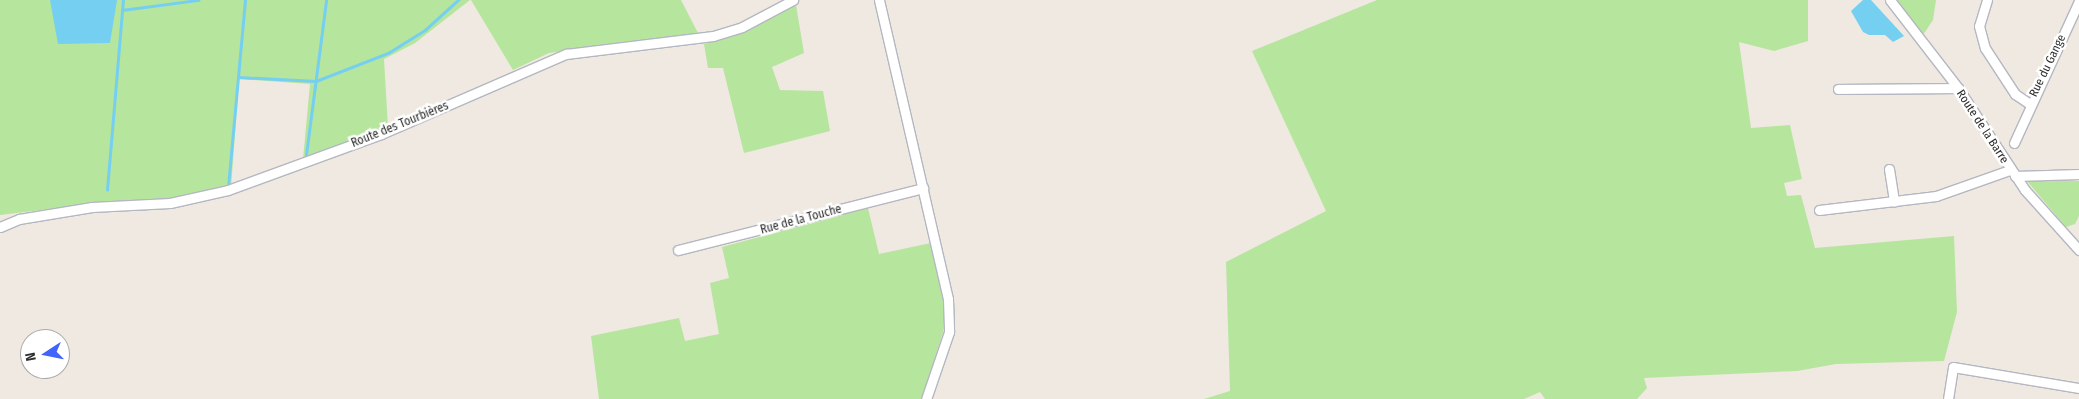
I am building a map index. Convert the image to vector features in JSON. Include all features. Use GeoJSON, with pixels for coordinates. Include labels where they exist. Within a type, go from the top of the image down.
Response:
{"type":"FeatureCollection","features":[{"type":"Feature","properties":{"kind":"street","name":"Route des Tourbières"},"geometry":{"type":"LineString","coordinates":[[0,227],[19,219],[92,208],[170,203],[228,190],[381,134],[566,54],[713,36],[742,26],[792,0]]}},
{"type":"Feature","properties":{"kind":"street"},"geometry":{"type":"LineString","coordinates":[[879,0],[923,188],[950,316],[946,346],[926,399]]}},
{"type":"Feature","properties":{"kind":"street"},"geometry":{"type":"LineString","coordinates":[[1893,4],[1903,0]]}},
{"type":"Feature","properties":{"kind":"street","name":"Rue du Gange"},"geometry":{"type":"LineString","coordinates":[[1986,0],[1979,26],[1985,48],[2015,94],[2030,104]]}},
{"type":"Feature","properties":{"kind":"street","name":"Rue du Gange"},"geometry":{"type":"LineString","coordinates":[[2014,143],[2030,104],[2079,1]]}},
{"type":"Feature","properties":{"kind":"street","name":"Route de la Barre"},"geometry":{"type":"LineString","coordinates":[[1893,4],[1958,88],[2013,173],[2079,250]]}},
{"type":"Feature","properties":{"kind":"street"},"geometry":{"type":"LineString","coordinates":[[1838,89],[1958,88]]}},
{"type":"Feature","properties":{"kind":"street"},"geometry":{"type":"LineString","coordinates":[[1889,169],[1894,202]]}},
{"type":"Feature","properties":{"kind":"street"},"geometry":{"type":"LineString","coordinates":[[1818,210],[1947,194],[2013,173],[2079,174]]}},
{"type":"Feature","properties":{"kind":"street","name":"Rue de la Touche"},"geometry":{"type":"LineString","coordinates":[[678,250],[923,188]]}},
{"type":"Feature","properties":{"kind":"street"},"geometry":{"type":"LineString","coordinates":[[1948,399],[1953,367],[2079,388]]}},
{"type":"Feature","properties":{"kind":"green space"},"geometry":{"type":"Polygon","coordinates":[[[0,0],[470,0],[415,43],[384,59],[388,128],[303,159],[310,84],[239,79],[231,188],[170,200],[92,204],[0,215],[0,0]]]}},
{"type":"Feature","properties":{"kind":"green space"},"geometry":{"type":"Polygon","coordinates":[[[471,0],[681,0],[698,33],[549,53],[513,70],[471,0]]]}},
{"type":"Feature","properties":{"kind":"green space"},"geometry":{"type":"Polygon","coordinates":[[[1377,0],[1808,0],[1808,41],[1774,51],[1739,42],[1751,128],[1790,125],[1802,179],[1784,183],[1787,196],[1801,195],[1815,248],[1954,236],[1957,312],[1944,361],[1836,364],[1797,371],[1644,378],[1647,388],[1637,399],[1545,399],[1540,392],[1524,399],[1204,399],[1230,391],[1226,262],[1326,211],[1252,51],[1377,0]]]}},
{"type":"Feature","properties":{"kind":"green space"},"geometry":{"type":"Polygon","coordinates":[[[1894,0],[1936,0],[1933,20],[1921,38],[1894,0]]]}},
{"type":"Feature","properties":{"kind":"green space"},"geometry":{"type":"Polygon","coordinates":[[[796,5],[804,53],[772,67],[780,90],[823,91],[830,131],[744,153],[723,68],[708,68],[704,44],[734,36],[796,5]]]}},
{"type":"Feature","properties":{"kind":"green space"},"geometry":{"type":"Polygon","coordinates":[[[2027,181],[2079,181],[2079,216],[2075,224],[2066,227],[2027,181]]]}},
{"type":"Feature","properties":{"kind":"green space"},"geometry":{"type":"Polygon","coordinates":[[[868,208],[879,254],[931,243],[944,297],[945,326],[922,399],[599,399],[591,336],[679,318],[685,341],[719,334],[710,283],[729,278],[722,247],[868,208]]]}},
{"type":"Feature","properties":{"kind":"water"},"geometry":{"type":"Polygon","coordinates":[[[50,0],[117,0],[110,43],[58,44],[50,0]]]}},
{"type":"Feature","properties":{"kind":"water"},"geometry":{"type":"Polygon","coordinates":[[[1863,0],[1871,0],[1904,36],[1893,42],[1885,35],[1869,35],[1863,32],[1851,11],[1863,0]]]}},
{"type":"Feature","properties":{"kind":"waterway"},"geometry":{"type":"LineString","coordinates":[[107,190],[123,0]]}},
{"type":"Feature","properties":{"kind":"waterway"},"geometry":{"type":"LineString","coordinates":[[122,10],[198,0]]}},
{"type":"Feature","properties":{"kind":"waterway"},"geometry":{"type":"LineString","coordinates":[[228,187],[245,0]]}},
{"type":"Feature","properties":{"kind":"waterway"},"geometry":{"type":"LineString","coordinates":[[306,155],[326,0]]}},
{"type":"Feature","properties":{"kind":"waterway"},"geometry":{"type":"LineString","coordinates":[[238,77],[316,81],[388,53],[425,30],[458,0]]}}]}
